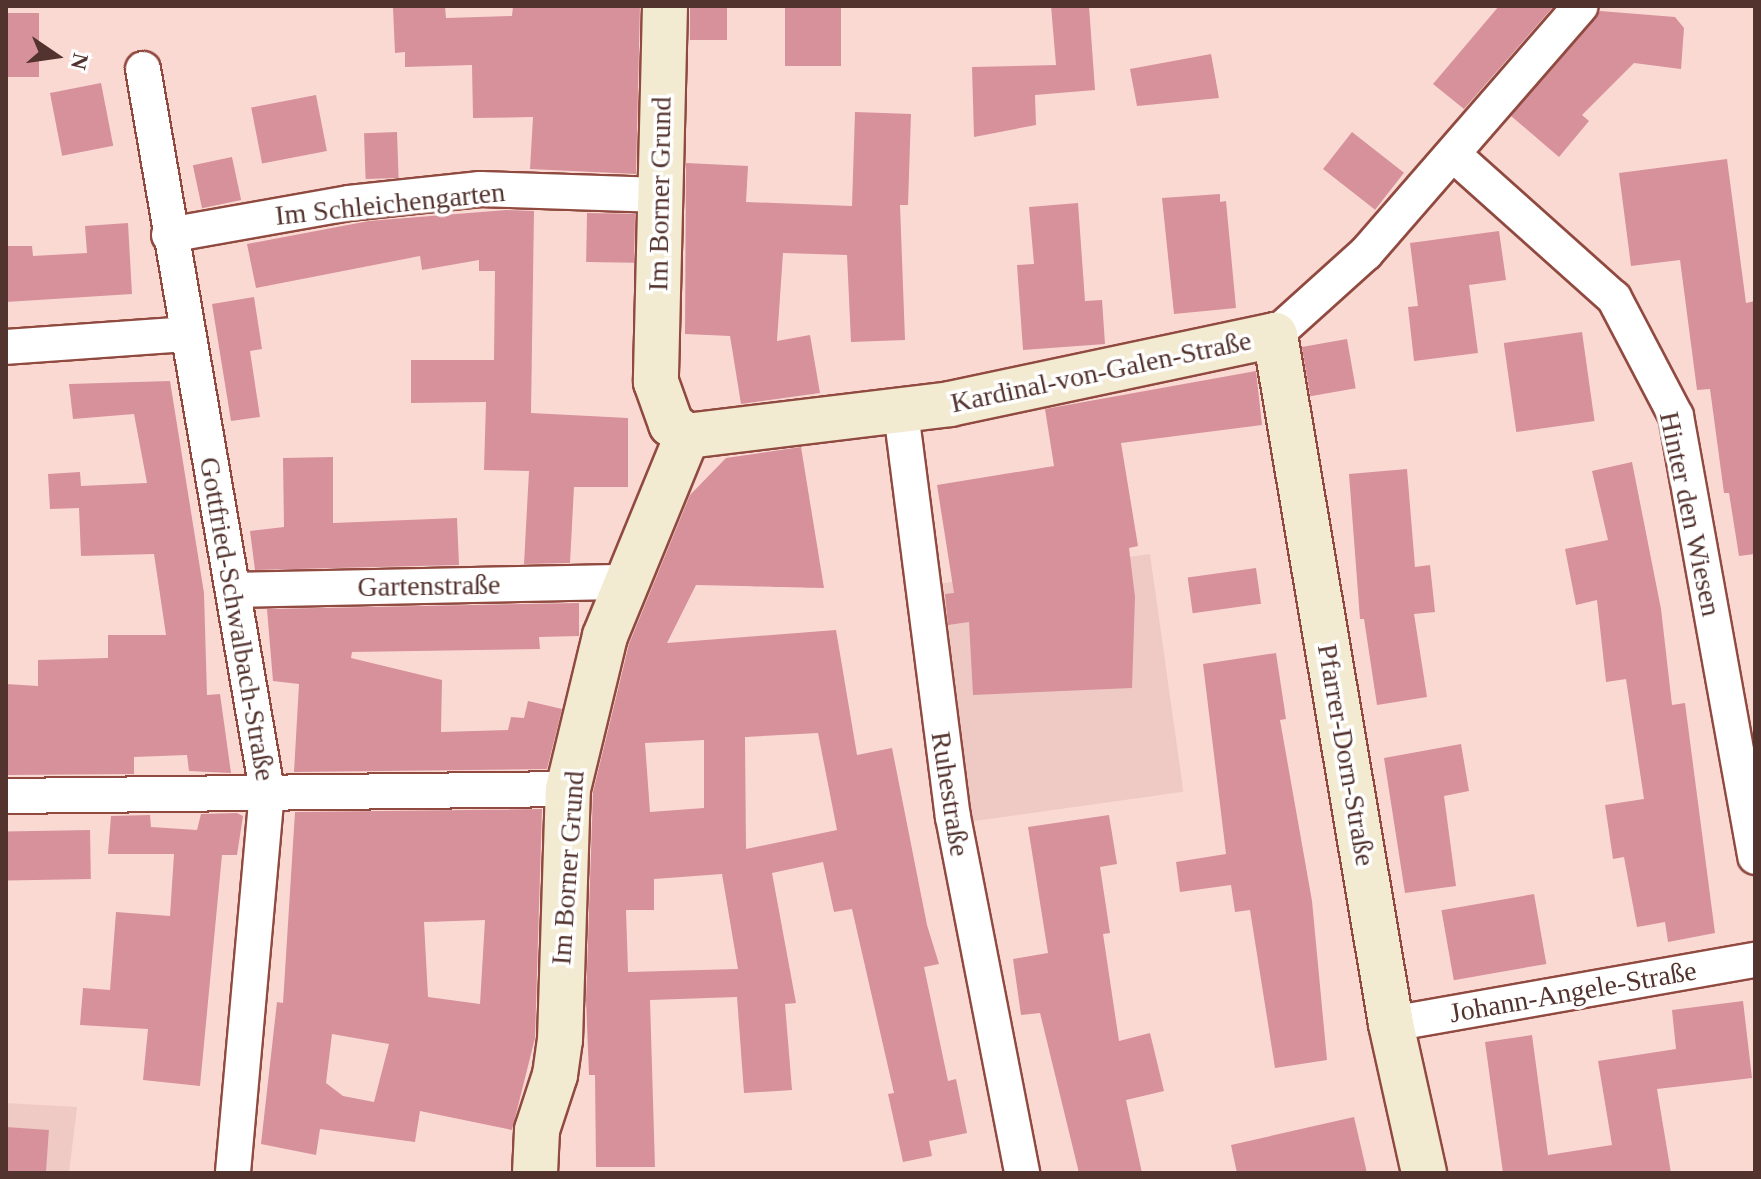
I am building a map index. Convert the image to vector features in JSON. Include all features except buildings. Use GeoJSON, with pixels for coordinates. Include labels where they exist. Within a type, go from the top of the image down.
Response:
{"type":"FeatureCollection","features":[{"type":"Feature","properties":{"kind":"street","name":"Im Borner Grund"},"geometry":{"type":"LineString","coordinates":[[535,1173],[537,1130],[555,1075],[560,1040],[568,789],[584,710],[624,582],[687,436],[671,424],[656,382],[665,6]]}},
{"type":"Feature","properties":{"kind":"street","name":"Kardinal-von-Galen-Straße"},"geometry":{"type":"LineString","coordinates":[[687,436],[901,412],[1275,335],[1366,253],[1455,156],[1581,6]]}},
{"type":"Feature","properties":{"kind":"street","name":"Gottfried-Schwalbach-Straße"},"geometry":{"type":"LineString","coordinates":[[143,69],[169,235],[235,590],[267,791],[233,1173]]}},
{"type":"Feature","properties":{"kind":"street","name":"Hinter den Wiesen"},"geometry":{"type":"LineString","coordinates":[[1455,156],[1614,298],[1676,416],[1755,857]]}},
{"type":"Feature","properties":{"kind":"street","name":"Im Schleichengarten"},"geometry":{"type":"LineString","coordinates":[[169,235],[349,203],[480,189],[661,195]]}},
{"type":"Feature","properties":{"kind":"street"},"geometry":{"type":"LineString","coordinates":[[6,347],[187,334]]}},
{"type":"Feature","properties":{"kind":"street","name":"Pfarrer-Dorn-Straße"},"geometry":{"type":"LineString","coordinates":[[1275,335],[1391,1024],[1424,1173]]}},
{"type":"Feature","properties":{"kind":"street","name":"Ruhestraße"},"geometry":{"type":"LineString","coordinates":[[901,412],[946,774],[1022,1173]]}},
{"type":"Feature","properties":{"kind":"street","name":"Gartenstraße"},"geometry":{"type":"LineString","coordinates":[[235,590],[624,582]]}},
{"type":"Feature","properties":{"kind":"street"},"geometry":{"type":"LineString","coordinates":[[6,796],[568,789]]}},
{"type":"Feature","properties":{"kind":"street","name":"Johann-Angele-Straße"},"geometry":{"type":"LineString","coordinates":[[1391,1024],[1755,960]]}},
{"type":"Feature","properties":{"kind":"shaded area"},"geometry":{"type":"Polygon","coordinates":[[[1150,554],[1183,792],[972,821],[939,584],[1150,554]]]}},
{"type":"Feature","properties":{"kind":"shaded area"},"geometry":{"type":"Polygon","coordinates":[[[6,1103],[77,1107],[69,1173],[6,1173],[6,1103]]]}}]}
